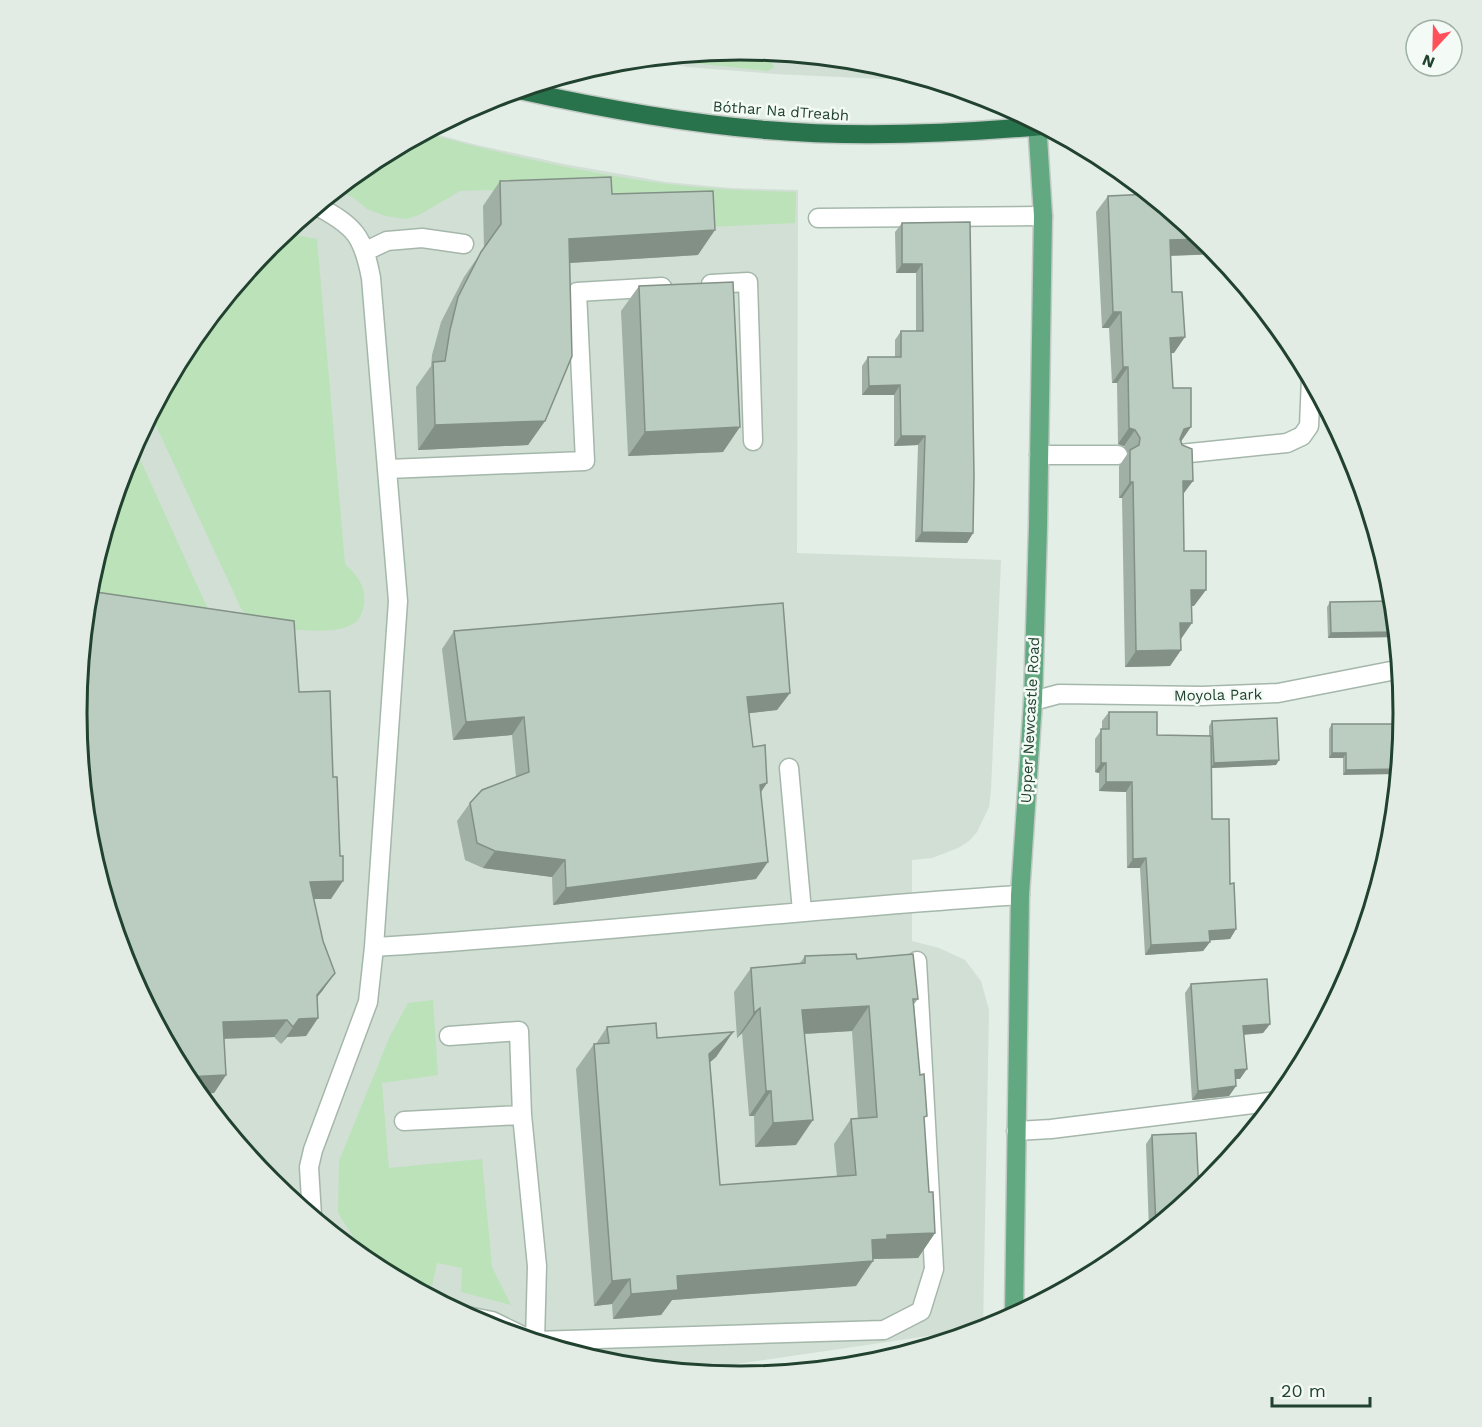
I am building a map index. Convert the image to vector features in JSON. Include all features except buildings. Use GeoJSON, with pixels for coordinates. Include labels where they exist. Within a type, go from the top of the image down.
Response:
{"type":"FeatureCollection","features":[{"type":"Feature","properties":{"kind":"highway","name":"Bóthar Na dTreabh"},"geometry":{"type":"LineString","coordinates":[[535,94],[669,120],[767,130],[857,134],[958,132],[1028,126]]}},
{"type":"Feature","properties":{"kind":"main road","name":"Upper Newcastle Road"},"geometry":{"type":"LineString","coordinates":[[1014,1307],[1020,895],[1033,701],[1039,455],[1043,216],[1039,132]]}},
{"type":"Feature","properties":{"kind":"street"},"geometry":{"type":"LineString","coordinates":[[311,1206],[309,1176],[313,1150],[368,1002],[374,947],[398,602],[371,278],[366,251],[355,232],[342,219],[325,210]]}},
{"type":"Feature","properties":{"kind":"street"},"geometry":{"type":"LineString","coordinates":[[818,218],[1043,216]]}},
{"type":"Feature","properties":{"kind":"street"},"geometry":{"type":"LineString","coordinates":[[366,251],[387,241],[422,238],[464,244]]}},
{"type":"Feature","properties":{"kind":"street"},"geometry":{"type":"LineString","coordinates":[[388,470],[585,461],[577,292],[748,282],[753,441]]}},
{"type":"Feature","properties":{"kind":"street"},"geometry":{"type":"LineString","coordinates":[[1180,454],[1287,443],[1302,436],[1309,426],[1310,393]]}},
{"type":"Feature","properties":{"kind":"street"},"geometry":{"type":"LineString","coordinates":[[1039,455],[1118,455]]}},
{"type":"Feature","properties":{"kind":"street","name":"Moyola Park"},"geometry":{"type":"LineString","coordinates":[[1033,701],[1059,694],[1202,696],[1278,693],[1393,671]]}},
{"type":"Feature","properties":{"kind":"street"},"geometry":{"type":"LineString","coordinates":[[789,768],[802,911]]}},
{"type":"Feature","properties":{"kind":"street"},"geometry":{"type":"LineString","coordinates":[[374,947],[462,942],[802,911],[1020,895]]}},
{"type":"Feature","properties":{"kind":"street"},"geometry":{"type":"LineString","coordinates":[[557,1340],[884,1330],[921,1311],[934,1269],[917,961]]}},
{"type":"Feature","properties":{"kind":"street"},"geometry":{"type":"LineString","coordinates":[[449,1036],[519,1031],[522,1115],[537,1266],[535,1333]]}},
{"type":"Feature","properties":{"kind":"street"},"geometry":{"type":"LineString","coordinates":[[1016,1131],[1051,1129],[1265,1102]]}},
{"type":"Feature","properties":{"kind":"street"},"geometry":{"type":"LineString","coordinates":[[404,1121],[522,1115]]}},
{"type":"Feature","properties":{"kind":"shaded area"},"geometry":{"type":"Polygon","coordinates":[[[698,61],[784,61],[895,79],[776,74],[672,64],[698,61]]]}},
{"type":"Feature","properties":{"kind":"shaded area"},"geometry":{"type":"Polygon","coordinates":[[[438,135],[564,164],[666,182],[731,188],[798,190],[797,553],[1001,560],[989,807],[977,832],[969,841],[932,858],[912,860],[912,941],[939,948],[965,960],[981,981],[989,1010],[983,1320],[947,1333],[720,1367],[698,1366],[614,1354],[572,1345],[531,1332],[452,1300],[378,1257],[343,1232],[279,1176],[250,1144],[223,1111],[183,1053],[96,612],[110,544],[137,463],[155,424],[198,350],[250,283],[310,222],[378,170],[438,135]]]}},
{"type":"Feature","properties":{"kind":"green space"},"geometry":{"type":"Polygon","coordinates":[[[771,61],[774,67],[768,71],[688,62],[771,61]]]}},
{"type":"Feature","properties":{"kind":"green space"},"geometry":{"type":"Polygon","coordinates":[[[436,136],[545,163],[636,180],[699,187],[796,192],[795,223],[708,227],[590,196],[484,190],[460,191],[419,215],[406,219],[385,216],[367,209],[345,194],[378,170],[436,136]]]}},
{"type":"Feature","properties":{"kind":"green space"},"geometry":{"type":"Polygon","coordinates":[[[296,235],[317,239],[345,564],[362,586],[364,604],[357,621],[336,629],[305,630],[248,623],[155,424],[198,350],[223,316],[250,283],[296,235]]]}},
{"type":"Feature","properties":{"kind":"green space"},"geometry":{"type":"Polygon","coordinates":[[[139,458],[212,618],[97,603],[110,544],[122,503],[139,458]]]}},
{"type":"Feature","properties":{"kind":"green space"},"geometry":{"type":"Polygon","coordinates":[[[433,1000],[438,1075],[382,1083],[389,1168],[482,1159],[492,1267],[511,1305],[461,1292],[462,1268],[437,1263],[432,1286],[419,1282],[356,1241],[338,1213],[339,1161],[390,1036],[408,1003],[433,1000]]]}}]}
